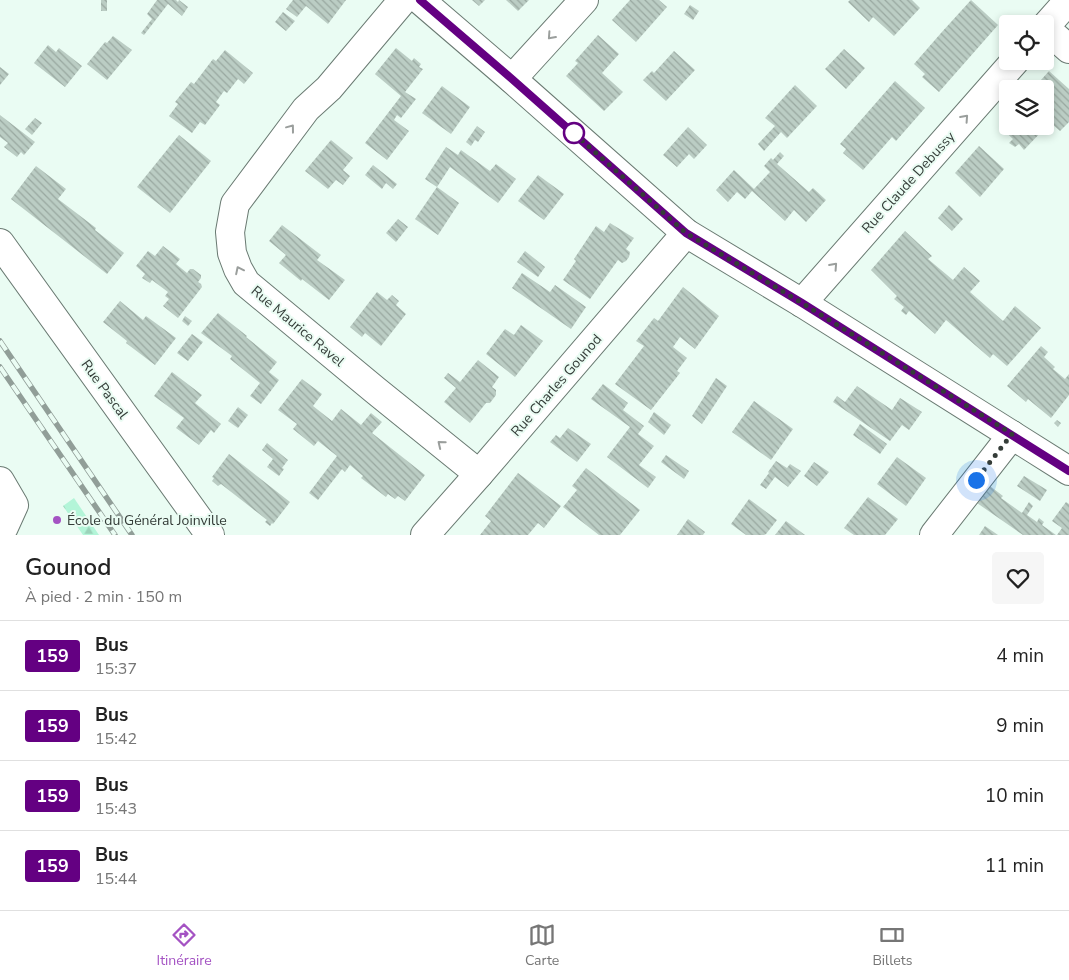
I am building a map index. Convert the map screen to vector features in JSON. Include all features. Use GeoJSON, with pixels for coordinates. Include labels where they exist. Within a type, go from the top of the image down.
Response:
{"type":"FeatureCollection","features":[{"type":"Feature","properties":{"kind":"street","name":"Rue Maurice Ravel"},"geometry":{"type":"LineString","coordinates":[[403,0],[329,88],[306,109],[235,204],[230,232],[232,253],[246,283],[479,474]]}},
{"type":"Feature","properties":{"kind":"street"},"geometry":{"type":"LineString","coordinates":[[420,0],[686,233],[802,303],[1069,471]]}},
{"type":"Feature","properties":{"kind":"street"},"geometry":{"type":"LineString","coordinates":[[512,79],[584,0]]}},
{"type":"Feature","properties":{"kind":"street"},"geometry":{"type":"LineString","coordinates":[[1054,17],[1069,0]]}},
{"type":"Feature","properties":{"kind":"street"},"geometry":{"type":"LineString","coordinates":[[1054,35],[1069,49]]}},
{"type":"Feature","properties":{"kind":"street","name":"Rue Claude Debussy"},"geometry":{"type":"LineString","coordinates":[[802,303],[1007,70]]}},
{"type":"Feature","properties":{"kind":"street","name":"Rue Charles Gounod"},"geometry":{"type":"LineString","coordinates":[[425,535],[686,233]]}},
{"type":"Feature","properties":{"kind":"street","name":"Rue Pascal"},"geometry":{"type":"LineString","coordinates":[[0,243],[210,535]]}},
{"type":"Feature","properties":{"kind":"street"},"geometry":{"type":"LineString","coordinates":[[934,535],[1012,434]]}},
{"type":"Feature","properties":{"kind":"street"},"geometry":{"type":"LineString","coordinates":[[0,481],[14,505],[4,527],[0,530]]}},
{"type":"Feature","properties":{"kind":"green space"},"geometry":{"type":"Polygon","coordinates":[[[74,498],[99,535],[83,535],[63,506],[74,498]]]}},
{"type":"Feature","properties":{"kind":"building"},"geometry":{"type":"Polygon","coordinates":[[[101,0],[107,0],[107,11],[101,11],[101,0]]]}},
{"type":"Feature","properties":{"kind":"building"},"geometry":{"type":"Polygon","coordinates":[[[157,0],[176,0],[178,2],[179,0],[188,7],[182,16],[168,4],[144,35],[141,33],[152,19],[147,14],[157,0]]]}},
{"type":"Feature","properties":{"kind":"building"},"geometry":{"type":"Polygon","coordinates":[[[293,0],[346,0],[328,24],[306,6],[297,17],[286,9],[293,0]]]}},
{"type":"Feature","properties":{"kind":"building"},"geometry":{"type":"Polygon","coordinates":[[[472,0],[485,0],[479,6],[472,0]]]}},
{"type":"Feature","properties":{"kind":"building"},"geometry":{"type":"Polygon","coordinates":[[[506,0],[529,0],[518,11],[506,0]]]}},
{"type":"Feature","properties":{"kind":"building"},"geometry":{"type":"Polygon","coordinates":[[[630,0],[659,0],[667,7],[636,42],[612,20],[630,0]]]}},
{"type":"Feature","properties":{"kind":"building"},"geometry":{"type":"Polygon","coordinates":[[[850,0],[912,0],[920,8],[894,36],[873,17],[869,22],[848,2],[850,0]]]}},
{"type":"Feature","properties":{"kind":"building"},"geometry":{"type":"Polygon","coordinates":[[[971,0],[998,25],[939,92],[922,77],[925,74],[914,64],[971,0]]]}},
{"type":"Feature","properties":{"kind":"building"},"geometry":{"type":"Polygon","coordinates":[[[690,5],[699,11],[693,20],[684,14],[690,5]]]}},
{"type":"Feature","properties":{"kind":"building"},"geometry":{"type":"Polygon","coordinates":[[[283,12],[295,21],[286,31],[275,22],[283,12]]]}},
{"type":"Feature","properties":{"kind":"building"},"geometry":{"type":"Polygon","coordinates":[[[598,35],[619,54],[602,73],[623,92],[604,111],[566,76],[578,63],[575,61],[598,35]]]}},
{"type":"Feature","properties":{"kind":"building"},"geometry":{"type":"Polygon","coordinates":[[[113,36],[132,50],[107,80],[87,64],[105,42],[107,43],[113,36]]]}},
{"type":"Feature","properties":{"kind":"building"},"geometry":{"type":"Polygon","coordinates":[[[48,45],[56,52],[59,48],[82,66],[65,87],[34,63],[48,45]]]}},
{"type":"Feature","properties":{"kind":"building"},"geometry":{"type":"Polygon","coordinates":[[[396,48],[412,61],[414,58],[421,64],[419,67],[423,69],[405,92],[416,99],[401,118],[397,115],[394,120],[409,131],[387,160],[365,143],[401,96],[375,74],[396,48]]]}},
{"type":"Feature","properties":{"kind":"building"},"geometry":{"type":"Polygon","coordinates":[[[844,49],[865,68],[846,89],[825,69],[844,49]]]}},
{"type":"Feature","properties":{"kind":"building"},"geometry":{"type":"Polygon","coordinates":[[[225,50],[253,73],[244,84],[238,79],[227,93],[224,91],[216,102],[220,105],[205,125],[200,122],[192,133],[169,116],[178,104],[175,102],[191,82],[194,84],[213,59],[216,61],[225,50]]]}},
{"type":"Feature","properties":{"kind":"building"},"geometry":{"type":"Polygon","coordinates":[[[674,51],[695,70],[666,101],[643,80],[652,71],[654,73],[674,51]]]}},
{"type":"Feature","properties":{"kind":"building"},"geometry":{"type":"Polygon","coordinates":[[[0,67],[9,74],[0,85],[0,67]]]}},
{"type":"Feature","properties":{"kind":"building"},"geometry":{"type":"Polygon","coordinates":[[[1049,71],[1069,89],[1069,122],[1060,131],[1054,126],[1054,80],[1041,80],[1049,71]]]}},
{"type":"Feature","properties":{"kind":"building"},"geometry":{"type":"Polygon","coordinates":[[[895,81],[925,108],[896,141],[892,137],[863,170],[843,153],[846,149],[840,144],[895,81]]]}},
{"type":"Feature","properties":{"kind":"building"},"geometry":{"type":"Polygon","coordinates":[[[795,85],[817,106],[787,138],[781,132],[764,151],[758,144],[775,126],[765,118],[795,85]]]}},
{"type":"Feature","properties":{"kind":"building"},"geometry":{"type":"Polygon","coordinates":[[[442,86],[470,107],[451,134],[422,113],[442,86]]]}},
{"type":"Feature","properties":{"kind":"building"},"geometry":{"type":"Polygon","coordinates":[[[0,115],[35,142],[24,155],[21,152],[17,157],[4,147],[8,143],[0,137],[0,115]]]}},
{"type":"Feature","properties":{"kind":"building"},"geometry":{"type":"Polygon","coordinates":[[[35,118],[42,123],[32,135],[25,129],[35,118]]]}},
{"type":"Feature","properties":{"kind":"building"},"geometry":{"type":"Polygon","coordinates":[[[477,126],[485,132],[478,142],[475,140],[471,146],[466,142],[477,126]]]}},
{"type":"Feature","properties":{"kind":"building"},"geometry":{"type":"Polygon","coordinates":[[[688,127],[707,145],[694,159],[689,154],[677,167],[663,155],[688,127]]]}},
{"type":"Feature","properties":{"kind":"building"},"geometry":{"type":"Polygon","coordinates":[[[179,135],[211,161],[170,213],[137,187],[179,135]]]}},
{"type":"Feature","properties":{"kind":"building"},"geometry":{"type":"Polygon","coordinates":[[[1009,135],[1038,135],[1024,150],[1019,144],[1015,147],[1009,143],[1013,139],[1009,135]]]}},
{"type":"Feature","properties":{"kind":"building"},"geometry":{"type":"Polygon","coordinates":[[[331,140],[353,158],[343,170],[350,176],[343,185],[336,180],[328,189],[305,171],[331,140]]]}},
{"type":"Feature","properties":{"kind":"building"},"geometry":{"type":"Polygon","coordinates":[[[979,146],[1004,169],[980,197],[955,173],[979,146]]]}},
{"type":"Feature","properties":{"kind":"building"},"geometry":{"type":"Polygon","coordinates":[[[446,147],[458,155],[461,150],[490,171],[496,164],[516,179],[498,203],[450,167],[437,187],[425,179],[446,147]]]}},
{"type":"Feature","properties":{"kind":"building"},"geometry":{"type":"Polygon","coordinates":[[[780,152],[784,156],[777,164],[809,192],[813,188],[826,200],[806,222],[794,210],[785,221],[752,191],[745,199],[737,192],[728,202],[716,190],[734,170],[754,189],[770,172],[764,166],[780,152]]]}},
{"type":"Feature","properties":{"kind":"building"},"geometry":{"type":"Polygon","coordinates":[[[373,165],[397,184],[393,189],[386,183],[382,189],[365,175],[373,165]]]}},
{"type":"Feature","properties":{"kind":"building"},"geometry":{"type":"Polygon","coordinates":[[[36,166],[66,189],[58,199],[96,228],[95,230],[124,253],[107,274],[11,199],[36,166]]]}},
{"type":"Feature","properties":{"kind":"building"},"geometry":{"type":"Polygon","coordinates":[[[538,175],[564,194],[544,220],[518,201],[538,175]]]}},
{"type":"Feature","properties":{"kind":"building"},"geometry":{"type":"Polygon","coordinates":[[[437,187],[459,203],[438,235],[415,219],[437,187]]]}},
{"type":"Feature","properties":{"kind":"building"},"geometry":{"type":"Polygon","coordinates":[[[949,205],[963,219],[952,231],[938,218],[949,205]]]}},
{"type":"Feature","properties":{"kind":"building"},"geometry":{"type":"Polygon","coordinates":[[[398,219],[408,227],[396,242],[386,233],[398,219]]]}},
{"type":"Feature","properties":{"kind":"building"},"geometry":{"type":"Polygon","coordinates":[[[610,223],[634,238],[626,249],[630,252],[629,257],[622,263],[618,260],[590,299],[563,280],[576,261],[574,259],[596,226],[604,232],[610,223]]]}},
{"type":"Feature","properties":{"kind":"building"},"geometry":{"type":"Polygon","coordinates":[[[282,225],[321,255],[317,260],[345,280],[329,300],[279,263],[286,255],[269,241],[282,225]]]}},
{"type":"Feature","properties":{"kind":"building"},"geometry":{"type":"Polygon","coordinates":[[[905,231],[932,256],[928,259],[953,280],[964,267],[980,281],[970,292],[1003,321],[1015,306],[1041,328],[1007,366],[993,354],[990,358],[946,320],[935,334],[909,311],[906,315],[901,311],[904,307],[894,299],[897,296],[871,270],[905,231]]]}},
{"type":"Feature","properties":{"kind":"building"},"geometry":{"type":"Polygon","coordinates":[[[163,246],[180,259],[176,264],[187,273],[190,269],[193,269],[201,275],[198,282],[202,287],[178,318],[163,306],[169,299],[165,296],[168,292],[152,280],[150,283],[142,278],[145,274],[136,266],[148,251],[155,256],[163,246]]]}},
{"type":"Feature","properties":{"kind":"building"},"geometry":{"type":"Polygon","coordinates":[[[525,251],[545,267],[538,277],[517,262],[525,251]]]}},
{"type":"Feature","properties":{"kind":"building"},"geometry":{"type":"Polygon","coordinates":[[[522,273],[550,292],[555,285],[586,307],[571,329],[512,288],[522,273]]]}},
{"type":"Feature","properties":{"kind":"building"},"geometry":{"type":"Polygon","coordinates":[[[683,287],[719,316],[695,349],[680,337],[673,347],[687,358],[677,371],[680,373],[651,410],[615,384],[644,346],[636,341],[654,318],[658,321],[683,287]]]}},
{"type":"Feature","properties":{"kind":"building"},"geometry":{"type":"Polygon","coordinates":[[[377,292],[387,300],[392,295],[399,301],[396,305],[406,314],[381,346],[365,333],[362,337],[350,327],[377,292]]]}},
{"type":"Feature","properties":{"kind":"building"},"geometry":{"type":"Polygon","coordinates":[[[120,301],[143,320],[146,316],[176,338],[155,365],[126,343],[127,341],[103,322],[120,301]]]}},
{"type":"Feature","properties":{"kind":"building"},"geometry":{"type":"Polygon","coordinates":[[[218,313],[277,362],[269,372],[279,380],[261,404],[250,396],[260,383],[230,359],[232,356],[201,333],[218,313]]]}},
{"type":"Feature","properties":{"kind":"building"},"geometry":{"type":"Polygon","coordinates":[[[185,316],[192,321],[188,326],[182,321],[185,316]]]}},
{"type":"Feature","properties":{"kind":"building"},"geometry":{"type":"Polygon","coordinates":[[[521,325],[543,341],[515,377],[486,354],[505,329],[514,335],[521,325]]]}},
{"type":"Feature","properties":{"kind":"building"},"geometry":{"type":"Polygon","coordinates":[[[192,334],[203,342],[188,361],[177,353],[192,334]]]}},
{"type":"Feature","properties":{"kind":"building"},"geometry":{"type":"Polygon","coordinates":[[[1041,346],[1048,352],[1044,357],[1055,367],[1053,369],[1065,379],[1069,374],[1069,395],[1051,418],[1028,399],[1026,402],[1007,386],[1041,346]]]}},
{"type":"Feature","properties":{"kind":"building"},"geometry":{"type":"Polygon","coordinates":[[[478,360],[499,377],[492,387],[496,390],[496,395],[490,403],[486,403],[470,423],[444,402],[456,388],[444,378],[448,373],[460,382],[478,360]]]}},
{"type":"Feature","properties":{"kind":"building"},"geometry":{"type":"Polygon","coordinates":[[[172,372],[202,395],[195,403],[221,424],[214,433],[211,430],[199,445],[176,428],[184,418],[154,396],[172,372]]]}},
{"type":"Feature","properties":{"kind":"building"},"geometry":{"type":"Polygon","coordinates":[[[716,378],[727,386],[702,424],[692,416],[716,378]]]}},
{"type":"Feature","properties":{"kind":"building"},"geometry":{"type":"Polygon","coordinates":[[[302,379],[322,394],[313,406],[332,421],[341,409],[361,425],[371,413],[382,422],[372,433],[425,475],[405,501],[398,496],[395,499],[388,494],[386,497],[361,478],[363,476],[350,465],[345,472],[342,469],[318,500],[309,493],[337,456],[318,441],[314,446],[293,429],[297,424],[278,410],[302,379]]]}},
{"type":"Feature","properties":{"kind":"building"},"geometry":{"type":"Polygon","coordinates":[[[603,384],[628,403],[623,410],[644,426],[638,434],[654,446],[639,465],[656,477],[648,488],[607,457],[630,427],[591,399],[603,384]]]}},
{"type":"Feature","properties":{"kind":"building"},"geometry":{"type":"Polygon","coordinates":[[[857,386],[892,410],[900,398],[922,412],[909,430],[902,425],[890,441],[833,402],[837,396],[845,402],[857,386]]]}},
{"type":"Feature","properties":{"kind":"building"},"geometry":{"type":"Polygon","coordinates":[[[754,401],[793,429],[771,460],[732,432],[754,401]]]}},
{"type":"Feature","properties":{"kind":"building"},"geometry":{"type":"Polygon","coordinates":[[[238,407],[248,415],[238,428],[228,421],[238,407]]]}},
{"type":"Feature","properties":{"kind":"building"},"geometry":{"type":"Polygon","coordinates":[[[654,412],[671,425],[664,435],[648,422],[654,412]]]}},
{"type":"Feature","properties":{"kind":"building"},"geometry":{"type":"Polygon","coordinates":[[[1057,420],[1061,423],[1058,427],[1054,423],[1057,420]]]}},
{"type":"Feature","properties":{"kind":"building"},"geometry":{"type":"Polygon","coordinates":[[[860,424],[887,444],[880,454],[853,435],[860,424]]]}},
{"type":"Feature","properties":{"kind":"building"},"geometry":{"type":"Polygon","coordinates":[[[568,428],[591,444],[577,462],[550,442],[556,435],[560,438],[568,428]]]}},
{"type":"Feature","properties":{"kind":"building"},"geometry":{"type":"Polygon","coordinates":[[[267,443],[288,460],[279,476],[267,467],[273,459],[262,450],[267,443]]]}},
{"type":"Feature","properties":{"kind":"building"},"geometry":{"type":"Polygon","coordinates":[[[229,454],[290,502],[270,526],[265,522],[267,520],[221,484],[218,486],[212,481],[214,478],[212,477],[229,454]]]}},
{"type":"Feature","properties":{"kind":"building"},"geometry":{"type":"Polygon","coordinates":[[[666,455],[689,471],[684,479],[661,462],[666,455]]]}},
{"type":"Feature","properties":{"kind":"building"},"geometry":{"type":"Polygon","coordinates":[[[897,457],[926,478],[906,506],[877,484],[897,457]]]}},
{"type":"Feature","properties":{"kind":"building"},"geometry":{"type":"Polygon","coordinates":[[[776,461],[787,468],[790,464],[801,471],[788,487],[775,477],[766,489],[760,485],[776,461]]]}},
{"type":"Feature","properties":{"kind":"building"},"geometry":{"type":"Polygon","coordinates":[[[814,462],[829,472],[817,486],[804,476],[814,462]]]}},
{"type":"Feature","properties":{"kind":"building"},"geometry":{"type":"Polygon","coordinates":[[[586,468],[640,510],[620,535],[599,535],[563,507],[577,490],[572,486],[586,468]]]}},
{"type":"Feature","properties":{"kind":"building"},"geometry":{"type":"Polygon","coordinates":[[[518,473],[561,506],[544,528],[538,523],[528,535],[480,535],[491,521],[485,516],[518,473]]]}},
{"type":"Feature","properties":{"kind":"building"},"geometry":{"type":"Polygon","coordinates":[[[1024,476],[1047,490],[1040,501],[1017,486],[1024,476]]]}},
{"type":"Feature","properties":{"kind":"building"},"geometry":{"type":"Polygon","coordinates":[[[990,486],[1003,496],[1001,498],[1022,513],[1029,502],[1033,506],[1027,515],[1037,522],[1039,518],[1044,522],[1042,525],[1056,535],[1023,535],[977,503],[990,486]]]}},
{"type":"Feature","properties":{"kind":"building"},"geometry":{"type":"Polygon","coordinates":[[[868,497],[898,519],[885,535],[854,535],[844,528],[868,497]]]}},
{"type":"Feature","properties":{"kind":"building"},"geometry":{"type":"Polygon","coordinates":[[[749,499],[777,520],[764,535],[746,535],[731,524],[749,499]]]}},
{"type":"Feature","properties":{"kind":"building"},"geometry":{"type":"Polygon","coordinates":[[[1066,502],[1069,504],[1069,535],[1057,535],[1062,528],[1052,521],[1066,502]]]}},
{"type":"Feature","properties":{"kind":"building"},"geometry":{"type":"Polygon","coordinates":[[[688,519],[705,532],[703,535],[677,535],[688,519]]]}},
{"type":"Feature","properties":{"kind":"building"},"geometry":{"type":"Polygon","coordinates":[[[786,521],[805,535],[775,535],[786,521]]]}},
{"type":"Feature","properties":{"kind":"building"},"geometry":{"type":"Polygon","coordinates":[[[985,526],[998,535],[979,535],[985,526]]]}},
{"type":"Feature","properties":{"kind":"railway"},"geometry":{"type":"LineString","coordinates":[[0,341],[132,535]]}},
{"type":"Feature","properties":{"kind":"railway"},"geometry":{"type":"LineString","coordinates":[[0,367],[115,535]]}},
{"type":"Feature","properties":{"kind":"bus line","name":"159"},"geometry":{"type":"LineString","coordinates":[[420,0],[686,233],[802,303],[1069,471]]}},
{"type":"Feature","properties":{"kind":"place","name":"École du Général Joinville"},"geometry":{"type":"Point","coordinates":[57,520]}},
{"type":"Feature","properties":{"kind":"route"},"geometry":{"type":"LineString","coordinates":[[574,133],[568,128],[686,233],[1012,434],[976,480]]}}]}
